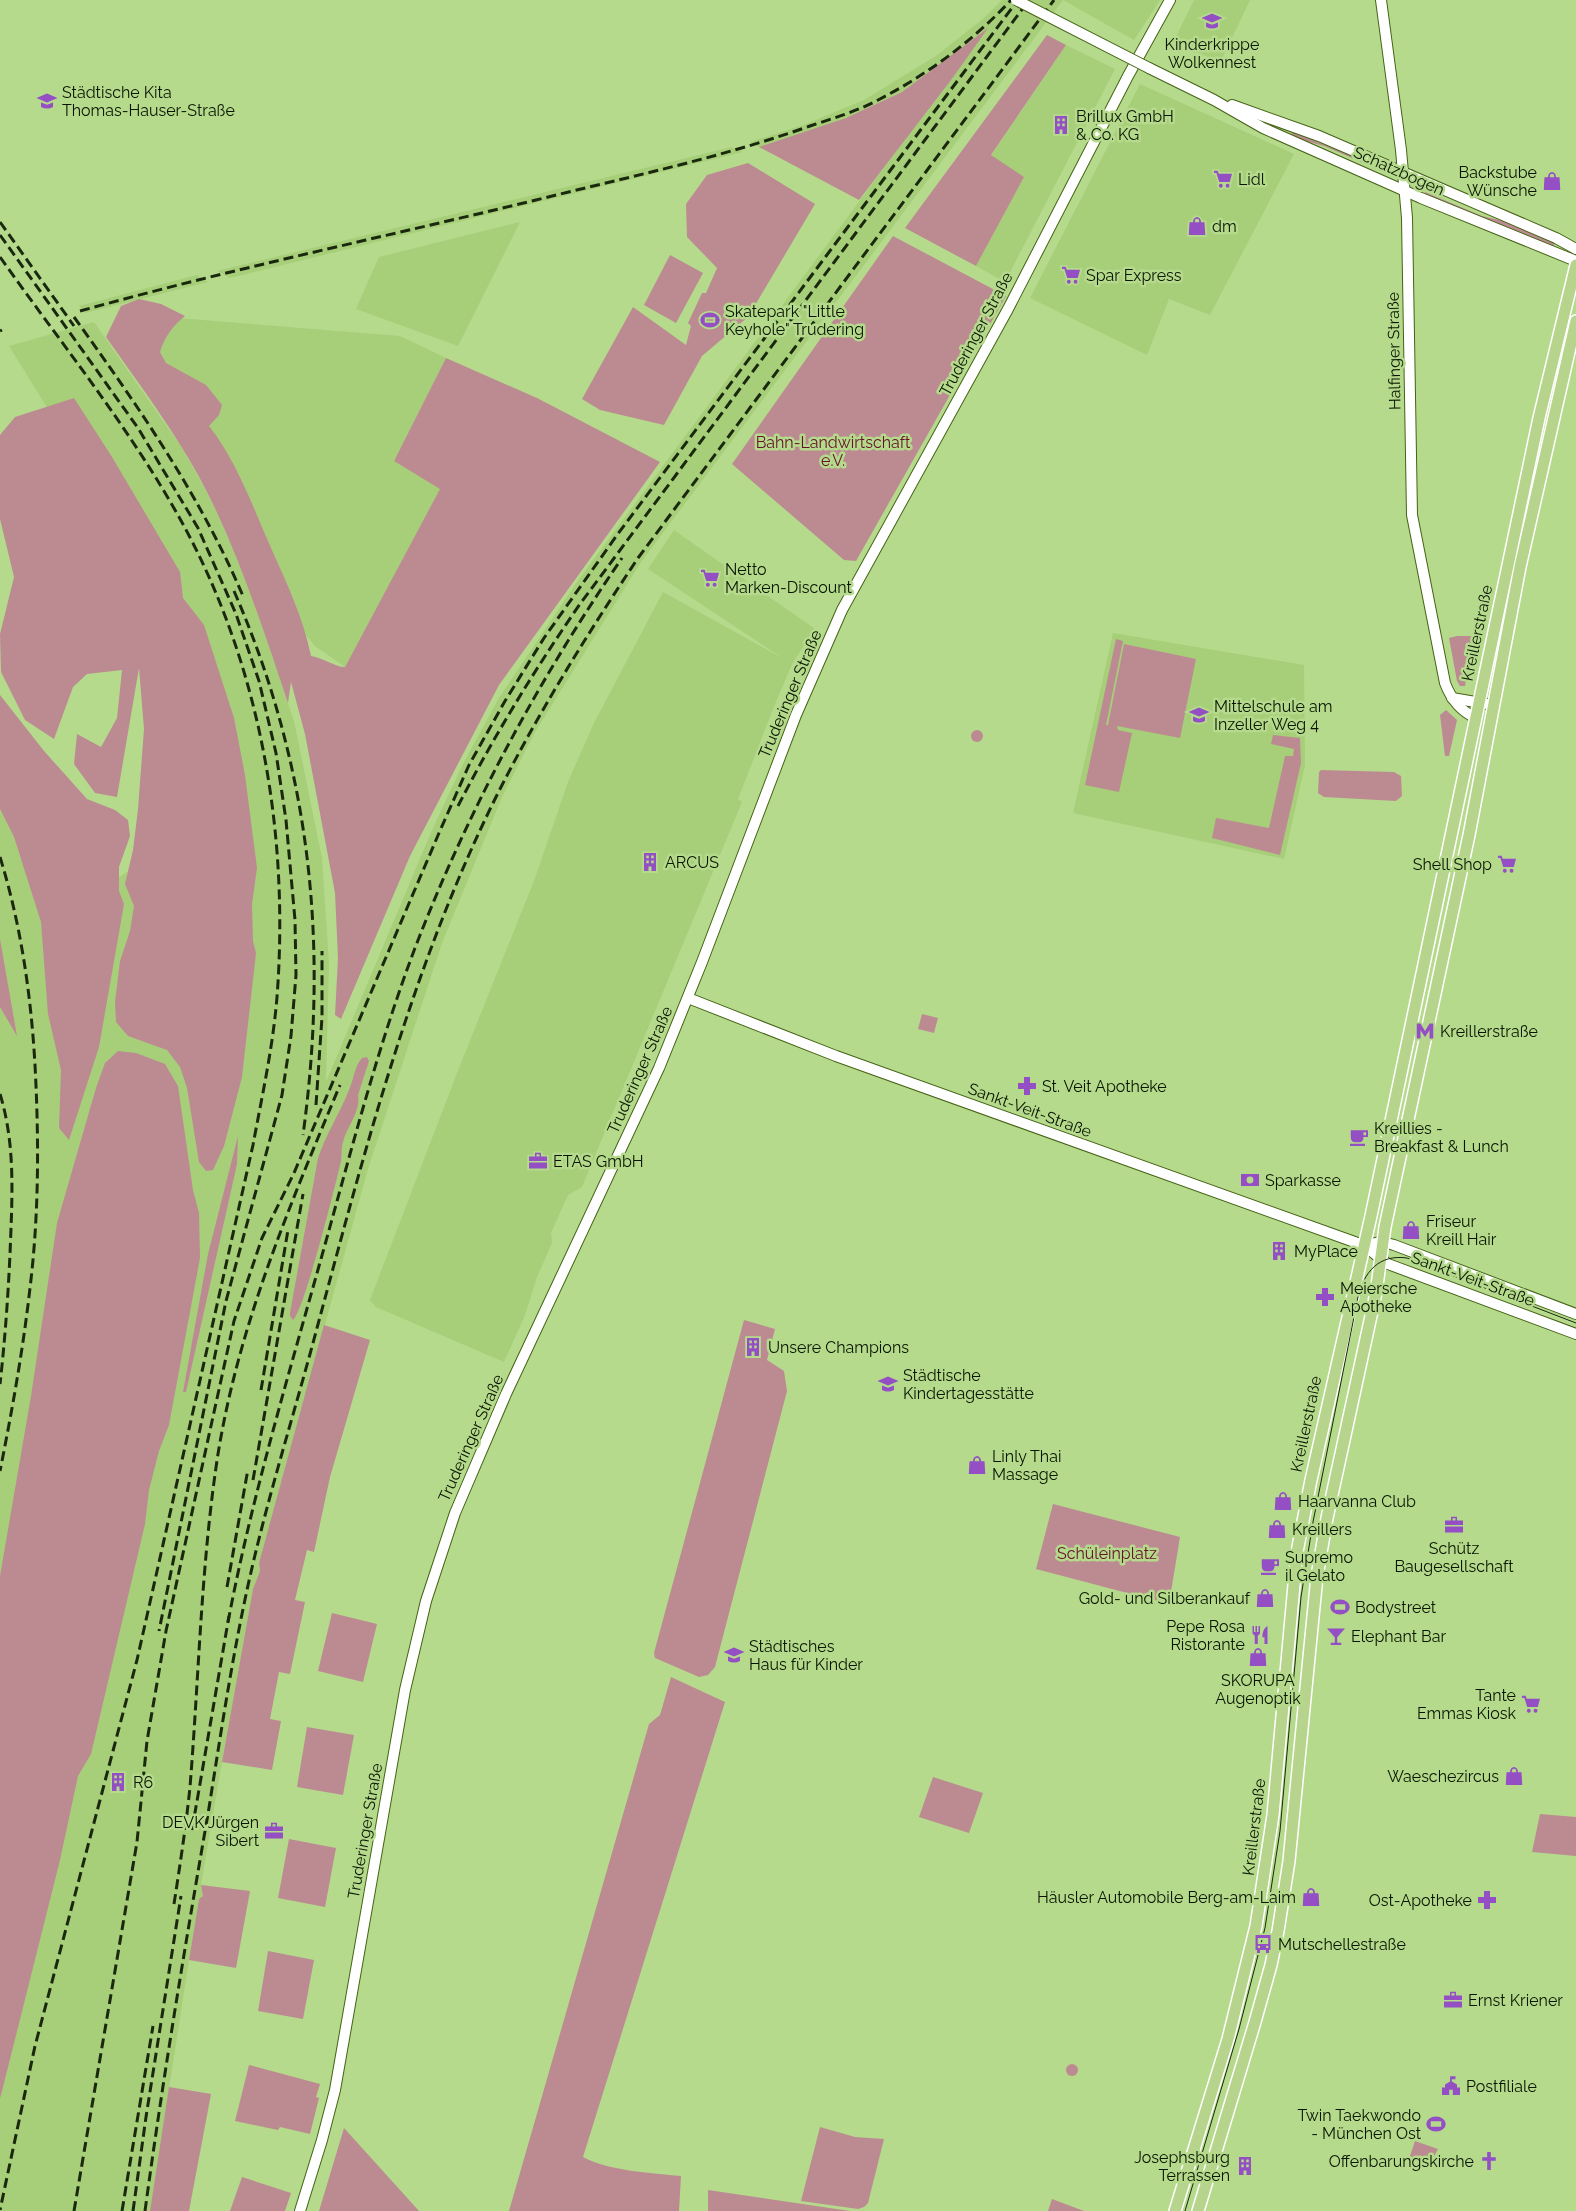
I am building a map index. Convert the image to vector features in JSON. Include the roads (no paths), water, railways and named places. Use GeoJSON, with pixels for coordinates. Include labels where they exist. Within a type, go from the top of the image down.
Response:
{"type":"FeatureCollection","features":[{"type":"Feature","properties":{"kind":"main road","name":"Kreillerstraße"},"geometry":{"type":"LineString","coordinates":[[1176,2211],[1230,2031],[1256,1926],[1273,1815],[1297,1552],[1325,1412],[1364,1245],[1539,418],[1576,265]]}},
{"type":"Feature","properties":{"kind":"main road","name":"Kreillerstraße"},"geometry":{"type":"LineString","coordinates":[[1198,2211],[1256,2022],[1276,1937],[1290,1852],[1317,1576],[1327,1518],[1365,1348],[1387,1217],[1471,827],[1520,567],[1576,322]]}},
{"type":"Feature","properties":{"kind":"street","name":"Schatzbogen"},"geometry":{"type":"LineString","coordinates":[[1016,0],[1214,100],[1263,128],[1404,190],[1576,261]]}},
{"type":"Feature","properties":{"kind":"street","name":"Truderinger Straße"},"geometry":{"type":"LineString","coordinates":[[300,2211],[335,2090],[405,1690],[434,1572],[454,1513],[495,1420],[640,1110],[688,998],[782,749],[842,610],[1008,309],[1148,38],[1170,0]]}},
{"type":"Feature","properties":{"kind":"street","name":"Halfinger Straße"},"geometry":{"type":"LineString","coordinates":[[1381,0],[1408,232],[1412,515],[1443,677],[1452,698],[1462,710],[1476,718]]}},
{"type":"Feature","properties":{"kind":"street","name":"Schatzbogen"},"geometry":{"type":"LineString","coordinates":[[1214,100],[1302,129],[1556,238],[1576,249]]}},
{"type":"Feature","properties":{"kind":"street"},"geometry":{"type":"LineString","coordinates":[[1452,698],[1493,705]]}},
{"type":"Feature","properties":{"kind":"street","name":"Sankt-Veit-Straße"},"geometry":{"type":"LineString","coordinates":[[688,998],[836,1056],[1364,1245],[1381,1260],[1474,1297],[1576,1334]]}},
{"type":"Feature","properties":{"kind":"street","name":"Sankt-Veit-Straße"},"geometry":{"type":"LineString","coordinates":[[1364,1245],[1383,1242],[1576,1314]]}},
{"type":"Feature","properties":{"kind":"tram line"},"geometry":{"type":"LineString","coordinates":[[1185,2211],[1239,2029],[1265,1928],[1280,1831],[1301,1597],[1313,1522],[1358,1297],[1364,1280],[1374,1267],[1381,1262],[1388,1259],[1407,1258],[1576,1323]]}},
{"type":"Feature","properties":{"kind":"railway"},"geometry":{"type":"LineString","coordinates":[[80,311],[251,267],[674,166],[742,148],[855,111],[916,79],[950,55],[982,29],[1011,0]]}},
{"type":"Feature","properties":{"kind":"railway"},"geometry":{"type":"LineString","coordinates":[[74,2211],[137,1842],[147,1741],[166,1631],[234,1321],[262,1238],[294,1173],[469,765],[505,701],[544,638],[617,535],[1018,0]]}},
{"type":"Feature","properties":{"kind":"railway"},"geometry":{"type":"LineString","coordinates":[[458,806],[516,703],[580,604],[1029,0]]}},
{"type":"Feature","properties":{"kind":"railway"},"geometry":{"type":"LineString","coordinates":[[145,2211],[159,2111],[226,1702],[241,1618],[255,1557],[271,1491],[354,1191],[394,1055],[417,987],[469,855],[499,791],[531,731],[565,672],[638,558],[1054,0]]}},
{"type":"Feature","properties":{"kind":"railway"},"geometry":{"type":"LineString","coordinates":[[0,222],[74,326]]}},
{"type":"Feature","properties":{"kind":"railway"},"geometry":{"type":"LineString","coordinates":[[0,235],[138,428],[198,528],[236,614],[259,681],[276,753],[286,820],[295,920],[296,975],[291,1036],[282,1095],[226,1301],[159,1631]]}},
{"type":"Feature","properties":{"kind":"railway"},"geometry":{"type":"LineString","coordinates":[[0,257],[110,409],[152,471],[201,560],[226,619],[246,680],[262,742],[272,805],[278,869],[280,933],[273,1034],[253,1145],[137,1660],[35,2046],[0,2210]]}},
{"type":"Feature","properties":{"kind":"railway"},"geometry":{"type":"LineString","coordinates":[[74,317],[144,418],[188,487],[243,596]]}},
{"type":"Feature","properties":{"kind":"railway"},"geometry":{"type":"LineString","coordinates":[[228,1622],[258,1487],[352,1146],[375,1066],[415,948],[458,846],[507,747],[562,651],[622,558]]}},
{"type":"Feature","properties":{"kind":"railway"},"geometry":{"type":"LineString","coordinates":[[234,591],[260,657],[281,724],[297,791],[307,858],[313,926],[314,995],[311,1064],[303,1135]]}},
{"type":"Feature","properties":{"kind":"railway"},"geometry":{"type":"LineString","coordinates":[[0,857],[14,908],[28,986],[35,1065],[38,1149],[37,1205],[30,1288],[17,1380],[0,1471]]}},
{"type":"Feature","properties":{"kind":"railway"},"geometry":{"type":"LineString","coordinates":[[316,1105],[322,1017],[322,951]]}},
{"type":"Feature","properties":{"kind":"railway"},"geometry":{"type":"LineString","coordinates":[[174,1904],[190,1787],[201,1620],[212,1495],[227,1406],[239,1358],[268,1266],[340,1085]]}},
{"type":"Feature","properties":{"kind":"railway"},"geometry":{"type":"LineString","coordinates":[[0,1094],[9,1133],[12,1173],[11,1234],[0,1384]]}},
{"type":"Feature","properties":{"kind":"railway"},"geometry":{"type":"LineString","coordinates":[[253,1480],[303,1194]]}},
{"type":"Feature","properties":{"kind":"railway"},"geometry":{"type":"LineString","coordinates":[[261,1390],[288,1230]]}},
{"type":"Feature","properties":{"kind":"railway"},"geometry":{"type":"LineString","coordinates":[[227,1587],[248,1469]]}},
{"type":"Feature","properties":{"kind":"railway"},"geometry":{"type":"LineString","coordinates":[[192,1830],[229,1616]]}},
{"type":"Feature","properties":{"kind":"railway"},"geometry":{"type":"LineString","coordinates":[[133,2211],[181,1896]]}},
{"type":"Feature","properties":{"kind":"railway"},"geometry":{"type":"LineString","coordinates":[[122,2211],[153,2026]]}},
{"type":"Feature","properties":{"kind":"place","name":"Kinderkrippe Wolkennest"},"geometry":{"type":"Point","coordinates":[1212,21]}},
{"type":"Feature","properties":{"kind":"place","name":"Städtische Kita Thomas-Hauser-Straße"},"geometry":{"type":"Point","coordinates":[47,101]}},
{"type":"Feature","properties":{"kind":"place","name":"Brillux GmbH & Co. KG"},"geometry":{"type":"Point","coordinates":[1061,125]}},
{"type":"Feature","properties":{"kind":"place","name":"Lidl"},"geometry":{"type":"Point","coordinates":[1223,179]}},
{"type":"Feature","properties":{"kind":"place","name":"Backstube Wünsche"},"geometry":{"type":"Point","coordinates":[1552,181]}},
{"type":"Feature","properties":{"kind":"place","name":"dm"},"geometry":{"type":"Point","coordinates":[1197,226]}},
{"type":"Feature","properties":{"kind":"place","name":"Spar Express"},"geometry":{"type":"Point","coordinates":[1071,275]}},
{"type":"Feature","properties":{"kind":"place","name":"Skatepark \"Little Keyhole\" Trudering"},"geometry":{"type":"Point","coordinates":[710,320]}},
{"type":"Feature","properties":{"kind":"place","name":"Netto Marken-Discount"},"geometry":{"type":"Point","coordinates":[710,578]}},
{"type":"Feature","properties":{"kind":"place","name":"Mittelschule am Inzeller Weg 4"},"geometry":{"type":"Point","coordinates":[1199,715]}},
{"type":"Feature","properties":{"kind":"place","name":"ARCUS"},"geometry":{"type":"Point","coordinates":[650,862]}},
{"type":"Feature","properties":{"kind":"place","name":"Shell Shop"},"geometry":{"type":"Point","coordinates":[1507,864]}},
{"type":"Feature","properties":{"kind":"place","name":"Kreillerstraße"},"geometry":{"type":"Point","coordinates":[1425,1031]}},
{"type":"Feature","properties":{"kind":"place","name":"St. Veit Apotheke"},"geometry":{"type":"Point","coordinates":[1027,1086]}},
{"type":"Feature","properties":{"kind":"place","name":"Kreillies - Breakfast & Lunch"},"geometry":{"type":"Point","coordinates":[1359,1137]}},
{"type":"Feature","properties":{"kind":"place","name":"ETAS GmbH"},"geometry":{"type":"Point","coordinates":[538,1161]}},
{"type":"Feature","properties":{"kind":"place","name":"Sparkasse"},"geometry":{"type":"Point","coordinates":[1250,1180]}},
{"type":"Feature","properties":{"kind":"place","name":"Friseur Kreill Hair"},"geometry":{"type":"Point","coordinates":[1411,1230]}},
{"type":"Feature","properties":{"kind":"place","name":"MyPlace"},"geometry":{"type":"Point","coordinates":[1279,1251]}},
{"type":"Feature","properties":{"kind":"place","name":"Meiersche Apotheke"},"geometry":{"type":"Point","coordinates":[1325,1297]}},
{"type":"Feature","properties":{"kind":"place","name":"Unsere Champions"},"geometry":{"type":"Point","coordinates":[753,1347]}},
{"type":"Feature","properties":{"kind":"place","name":"Städtische Kindertagesstätte"},"geometry":{"type":"Point","coordinates":[888,1384]}},
{"type":"Feature","properties":{"kind":"place","name":"Linly Thai Massage"},"geometry":{"type":"Point","coordinates":[977,1465]}},
{"type":"Feature","properties":{"kind":"place","name":"Haarvanna Club"},"geometry":{"type":"Point","coordinates":[1283,1501]}},
{"type":"Feature","properties":{"kind":"place","name":"Schütz Baugesellschaft"},"geometry":{"type":"Point","coordinates":[1454,1525]}},
{"type":"Feature","properties":{"kind":"place","name":"Kreillers"},"geometry":{"type":"Point","coordinates":[1277,1529]}},
{"type":"Feature","properties":{"kind":"place","name":"Supremo il Gelato"},"geometry":{"type":"Point","coordinates":[1270,1566]}},
{"type":"Feature","properties":{"kind":"place","name":"Gold- und Silberankauf"},"geometry":{"type":"Point","coordinates":[1265,1598]}},
{"type":"Feature","properties":{"kind":"place","name":"Bodystreet"},"geometry":{"type":"Point","coordinates":[1340,1607]}},
{"type":"Feature","properties":{"kind":"place","name":"Pepe Rosa Ristorante"},"geometry":{"type":"Point","coordinates":[1260,1635]}},
{"type":"Feature","properties":{"kind":"place","name":"Elephant Bar"},"geometry":{"type":"Point","coordinates":[1336,1636]}},
{"type":"Feature","properties":{"kind":"place","name":"Städtisches Haus für Kinder"},"geometry":{"type":"Point","coordinates":[734,1655]}},
{"type":"Feature","properties":{"kind":"place","name":"SKORUPA Augenoptik"},"geometry":{"type":"Point","coordinates":[1258,1657]}},
{"type":"Feature","properties":{"kind":"place","name":"Tante Emmas Kiosk"},"geometry":{"type":"Point","coordinates":[1531,1704]}},
{"type":"Feature","properties":{"kind":"place","name":"Waeschezircus"},"geometry":{"type":"Point","coordinates":[1514,1776]}},
{"type":"Feature","properties":{"kind":"place","name":"R6"},"geometry":{"type":"Point","coordinates":[118,1782]}},
{"type":"Feature","properties":{"kind":"place","name":"DEVK Jürgen Sibert"},"geometry":{"type":"Point","coordinates":[274,1831]}},
{"type":"Feature","properties":{"kind":"place","name":"Häusler Automobile Berg-am-Laim"},"geometry":{"type":"Point","coordinates":[1311,1897]}},
{"type":"Feature","properties":{"kind":"place","name":"Ost-Apotheke"},"geometry":{"type":"Point","coordinates":[1487,1900]}},
{"type":"Feature","properties":{"kind":"place","name":"Mutschellestraße"},"geometry":{"type":"Point","coordinates":[1263,1944]}},
{"type":"Feature","properties":{"kind":"place","name":"Ernst Kriener"},"geometry":{"type":"Point","coordinates":[1453,2000]}},
{"type":"Feature","properties":{"kind":"place","name":"Postfiliale"},"geometry":{"type":"Point","coordinates":[1451,2086]}},
{"type":"Feature","properties":{"kind":"place","name":"Twin Taekwondo - München Ost"},"geometry":{"type":"Point","coordinates":[1436,2124]}},
{"type":"Feature","properties":{"kind":"place","name":"Offenbarungskirche"},"geometry":{"type":"Point","coordinates":[1489,2161]}},
{"type":"Feature","properties":{"kind":"place","name":"Josephsburg Terrassen"},"geometry":{"type":"Point","coordinates":[1245,2166]}},
{"type":"Feature","properties":{"kind":"park label","name":"Bahn-Landwirtschaft e.V."},"geometry":{"type":"Point","coordinates":[833,451]}},
{"type":"Feature","properties":{"kind":"park label","name":"Schüleinplatz"},"geometry":{"type":"Point","coordinates":[1107,1553]}}]}
